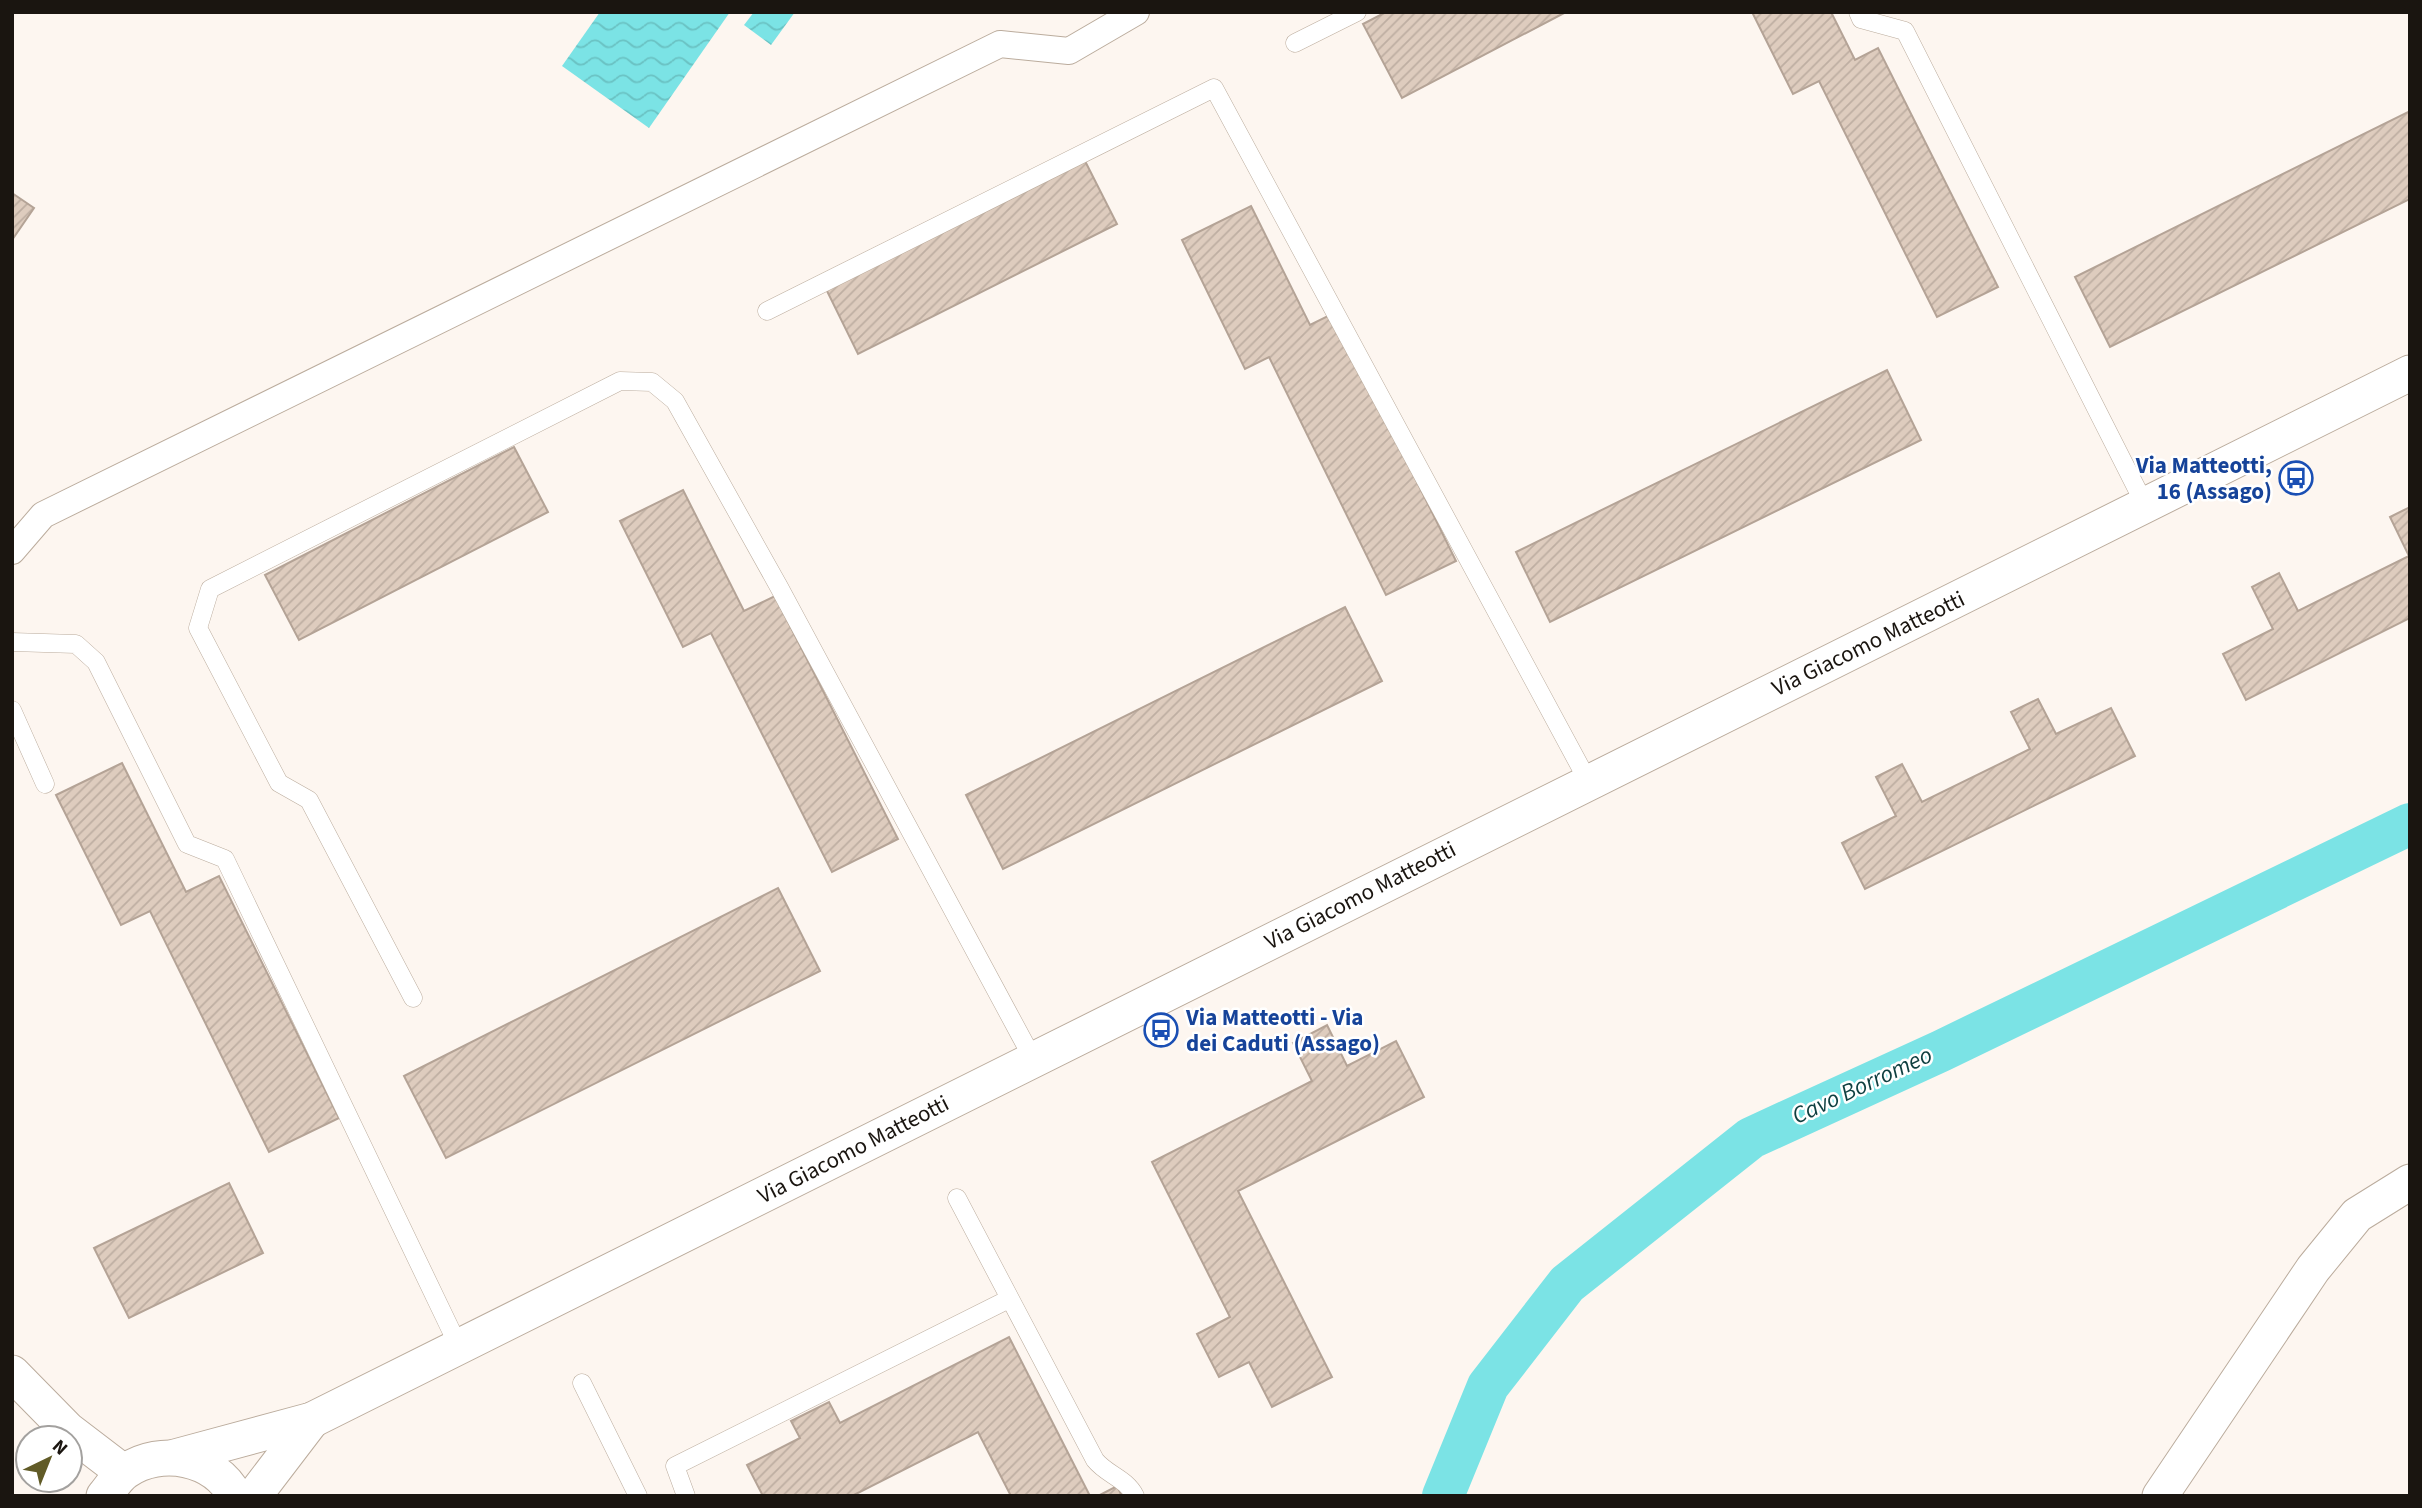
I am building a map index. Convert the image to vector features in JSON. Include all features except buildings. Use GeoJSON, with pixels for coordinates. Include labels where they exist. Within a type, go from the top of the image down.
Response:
{"type":"FeatureCollection","features":[{"type":"Feature","properties":{"kind":"street"},"geometry":{"type":"LineString","coordinates":[[12,551],[43,515],[1000,44],[1069,51],[1136,12]]}},
{"type":"Feature","properties":{"kind":"street","name":"Via Giacomo Matteotti"},"geometry":{"type":"LineString","coordinates":[[114,1484],[142,1462],[175,1457],[312,1420],[2410,373]]}},
{"type":"Feature","properties":{"kind":"street"},"geometry":{"type":"LineString","coordinates":[[2160,1496],[2313,1269],[2357,1215],[2410,1182]]}},
{"type":"Feature","properties":{"kind":"street"},"geometry":{"type":"LineString","coordinates":[[12,1373],[68,1430],[114,1484]]}},
{"type":"Feature","properties":{"kind":"street","name":"Via Giacomo Matteotti"},"geometry":{"type":"LineString","coordinates":[[254,1496],[312,1420]]}},
{"type":"Feature","properties":{"kind":"street"},"geometry":{"type":"LineString","coordinates":[[175,1457],[207,1466],[223,1478],[235,1496]]}},
{"type":"Feature","properties":{"kind":"lane"},"geometry":{"type":"LineString","coordinates":[[1295,43],[1357,12]]}},
{"type":"Feature","properties":{"kind":"lane"},"geometry":{"type":"LineString","coordinates":[[1858,12],[1861,19],[1905,31],[2145,505]]}},
{"type":"Feature","properties":{"kind":"lane"},"geometry":{"type":"LineString","coordinates":[[767,311],[1214,88],[1589,783]]}},
{"type":"Feature","properties":{"kind":"lane"},"geometry":{"type":"LineString","coordinates":[[413,998],[309,800],[279,783],[198,628],[210,589],[620,381],[652,382],[675,401],[779,587],[1033,1059]]}},
{"type":"Feature","properties":{"kind":"lane"},"geometry":{"type":"LineString","coordinates":[[12,642],[76,644],[96,662],[187,844],[225,859],[459,1347]]}},
{"type":"Feature","properties":{"kind":"lane"},"geometry":{"type":"LineString","coordinates":[[12,710],[45,784]]}},
{"type":"Feature","properties":{"kind":"lane"},"geometry":{"type":"LineString","coordinates":[[957,1198],[1095,1460],[1103,1470],[1124,1480],[1135,1496]]}},
{"type":"Feature","properties":{"kind":"lane"},"geometry":{"type":"LineString","coordinates":[[686,1496],[675,1466],[1009,1299]]}},
{"type":"Feature","properties":{"kind":"lane"},"geometry":{"type":"LineString","coordinates":[[582,1383],[638,1496]]}},
{"type":"Feature","properties":{"kind":"water"},"geometry":{"type":"Polygon","coordinates":[[[600,12],[730,12],[649,128],[562,66],[600,12]]]}},
{"type":"Feature","properties":{"kind":"water"},"geometry":{"type":"Polygon","coordinates":[[[754,12],[795,12],[771,45],[744,25],[754,12]]]}},
{"type":"Feature","properties":{"kind":"waterway","name":"Cavo Borromeo"},"geometry":{"type":"LineString","coordinates":[[1443,1496],[1488,1386],[1567,1284],[1751,1138],[1941,1051],[2410,824]]}},
{"type":"Feature","properties":{"kind":"place","name":"Via Matteotti, 16 (Assago)"},"geometry":{"type":"Point","coordinates":[2296,478]}},
{"type":"Feature","properties":{"kind":"place","name":"Via Matteotti - Via dei Caduti (Assago)"},"geometry":{"type":"Point","coordinates":[1161,1030]}}]}
